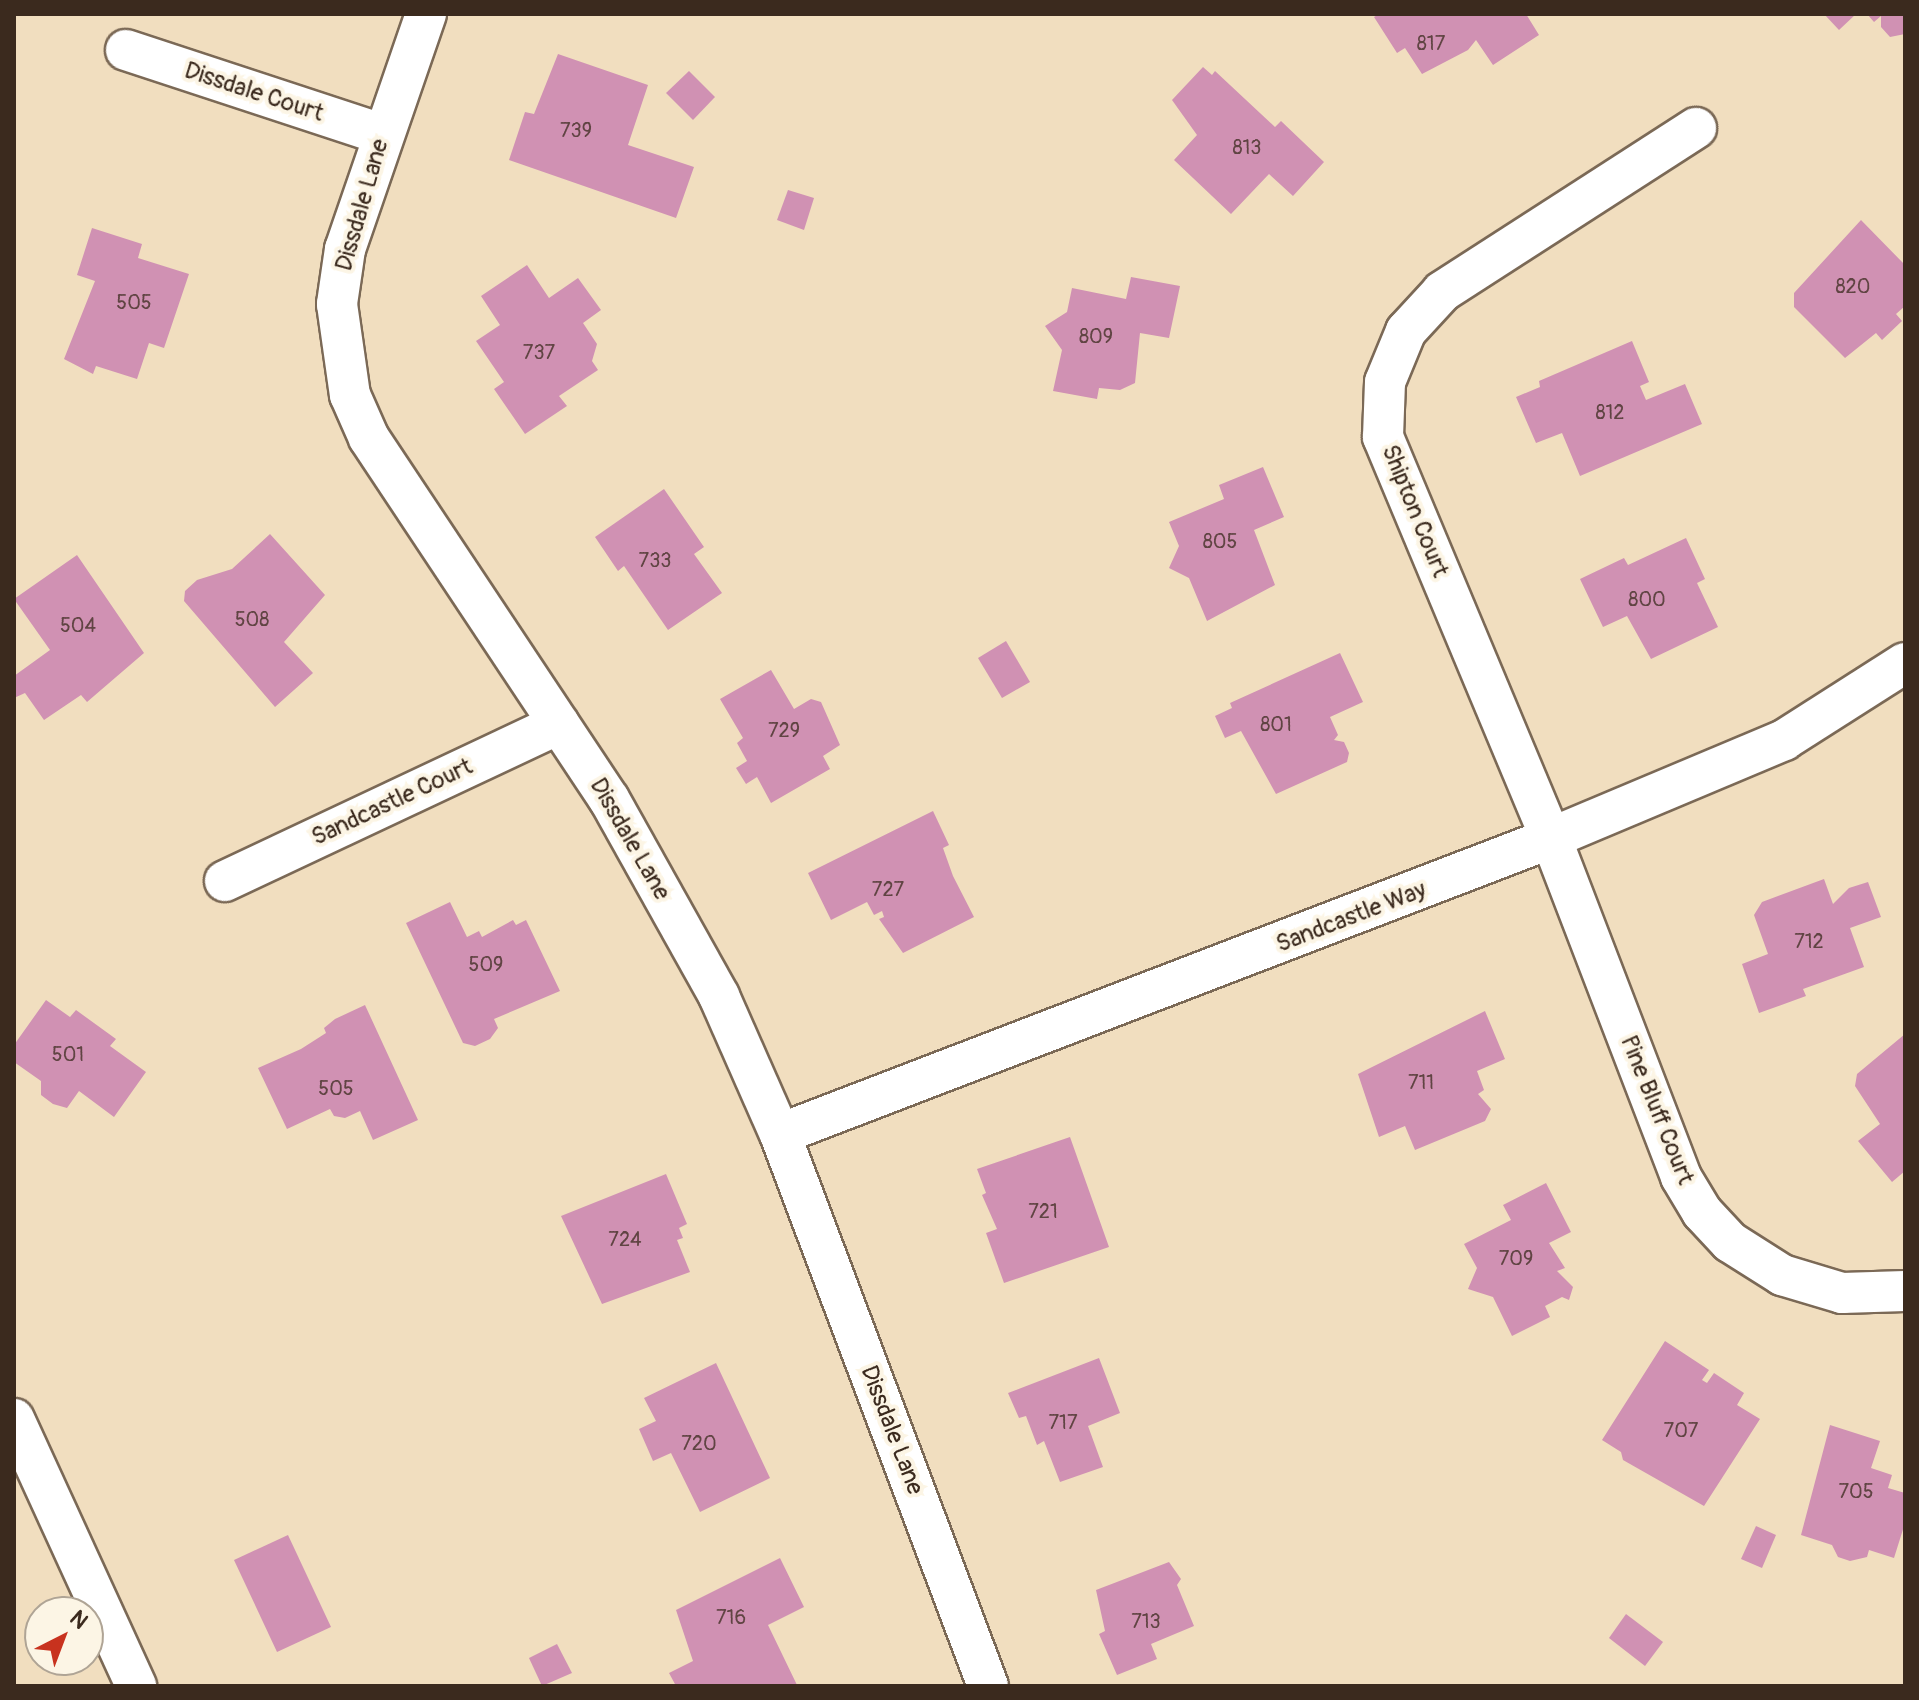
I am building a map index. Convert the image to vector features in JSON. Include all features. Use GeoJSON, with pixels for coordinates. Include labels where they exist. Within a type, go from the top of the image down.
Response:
{"type":"FeatureCollection","features":[{"type":"Feature","properties":{"kind":"street","name":"Dissdale Lane"},"geometry":{"type":"LineString","coordinates":[[426,14],[382,134],[345,249],[337,304],[350,395],[369,438],[609,799],[719,996],[780,1134],[988,1686]]}},
{"type":"Feature","properties":{"kind":"street","name":"Dissdale Court"},"geometry":{"type":"LineString","coordinates":[[126,50],[382,134]]}},
{"type":"Feature","properties":{"kind":"street","name":"Shipton Court"},"geometry":{"type":"LineString","coordinates":[[1551,838],[1383,437],[1385,382],[1406,331],[1442,292],[1696,128]]}},
{"type":"Feature","properties":{"kind":"street","name":"Sandcastle Way"},"geometry":{"type":"LineString","coordinates":[[780,1134],[1551,838],[1784,740],[1905,663]]}},
{"type":"Feature","properties":{"kind":"street","name":"Sandcastle Court"},"geometry":{"type":"LineString","coordinates":[[225,881],[559,724]]}},
{"type":"Feature","properties":{"kind":"street","name":"Pine Bluff Court"},"geometry":{"type":"LineString","coordinates":[[1551,838],[1681,1177],[1702,1212],[1730,1242],[1782,1275],[1842,1293],[1905,1291]]}},
{"type":"Feature","properties":{"kind":"street"},"geometry":{"type":"LineString","coordinates":[[14,1419],[136,1686]]}},
{"type":"Feature","properties":{"kind":"building"},"geometry":{"type":"Polygon","coordinates":[[[1379,14],[1526,14],[1539,35],[1493,65],[1476,40],[1468,50],[1422,74],[1405,48],[1397,53],[1374,17],[1379,14]]]}},
{"type":"Feature","properties":{"kind":"building"},"geometry":{"type":"Polygon","coordinates":[[[1824,14],[1856,14],[1839,30],[1824,14]]]}},
{"type":"Feature","properties":{"kind":"building"},"geometry":{"type":"Polygon","coordinates":[[[1867,14],[1905,14],[1905,34],[1890,37],[1881,27],[1881,16],[1874,22],[1867,14]]]}},
{"type":"Feature","properties":{"kind":"building"},"geometry":{"type":"Polygon","coordinates":[[[558,54],[648,85],[628,145],[694,167],[676,218],[509,160],[525,112],[534,114],[558,54]]]}},
{"type":"Feature","properties":{"kind":"building"},"geometry":{"type":"Polygon","coordinates":[[[1203,67],[1212,75],[1215,71],[1275,127],[1281,121],[1324,162],[1293,196],[1269,174],[1231,214],[1174,160],[1197,135],[1172,100],[1203,67]]]}},
{"type":"Feature","properties":{"kind":"building"},"geometry":{"type":"Polygon","coordinates":[[[689,71],[715,97],[693,120],[666,93],[689,71]]]}},
{"type":"Feature","properties":{"kind":"building"},"geometry":{"type":"Polygon","coordinates":[[[788,190],[814,198],[804,230],[777,220],[788,190]]]}},
{"type":"Feature","properties":{"kind":"building"},"geometry":{"type":"Polygon","coordinates":[[[1861,220],[1905,265],[1905,306],[1896,314],[1902,321],[1882,340],[1876,333],[1845,358],[1794,307],[1794,293],[1861,220]]]}},
{"type":"Feature","properties":{"kind":"building"},"geometry":{"type":"Polygon","coordinates":[[[92,228],[142,244],[138,258],[189,274],[164,348],[149,343],[137,379],[96,366],[93,374],[64,359],[95,281],[77,275],[92,228]]]}},
{"type":"Feature","properties":{"kind":"building"},"geometry":{"type":"Polygon","coordinates":[[[527,265],[549,298],[578,278],[601,310],[583,323],[597,344],[592,361],[598,370],[559,396],[567,406],[525,434],[494,389],[504,382],[476,341],[500,325],[481,296],[527,265]]]}},
{"type":"Feature","properties":{"kind":"building"},"geometry":{"type":"Polygon","coordinates":[[[1131,277],[1180,286],[1169,338],[1140,333],[1135,383],[1120,390],[1099,388],[1097,399],[1053,391],[1062,350],[1045,326],[1067,312],[1072,288],[1126,299],[1131,277]]]}},
{"type":"Feature","properties":{"kind":"building"},"geometry":{"type":"Polygon","coordinates":[[[1632,341],[1649,382],[1640,386],[1646,400],[1685,384],[1702,424],[1580,476],[1562,433],[1536,443],[1516,397],[1540,387],[1539,381],[1632,341]]]}},
{"type":"Feature","properties":{"kind":"building"},"geometry":{"type":"Polygon","coordinates":[[[1263,467],[1284,517],[1254,530],[1275,585],[1207,621],[1189,578],[1169,568],[1179,546],[1169,522],[1224,499],[1219,485],[1263,467]]]}},
{"type":"Feature","properties":{"kind":"building"},"geometry":{"type":"Polygon","coordinates":[[[664,489],[704,547],[694,554],[722,593],[668,630],[624,566],[618,571],[595,537],[664,489]]]}},
{"type":"Feature","properties":{"kind":"building"},"geometry":{"type":"Polygon","coordinates":[[[270,534],[325,595],[284,642],[313,673],[275,707],[184,601],[185,591],[197,580],[232,569],[270,534]]]}},
{"type":"Feature","properties":{"kind":"building"},"geometry":{"type":"Polygon","coordinates":[[[1686,538],[1705,579],[1697,583],[1718,627],[1651,659],[1627,616],[1603,627],[1580,579],[1624,558],[1628,565],[1686,538]]]}},
{"type":"Feature","properties":{"kind":"building"},"geometry":{"type":"Polygon","coordinates":[[[77,555],[144,653],[87,702],[81,695],[44,720],[25,693],[14,698],[14,676],[50,650],[14,599],[77,555]]]}},
{"type":"Feature","properties":{"kind":"building"},"geometry":{"type":"Polygon","coordinates":[[[1006,641],[1030,682],[1002,698],[978,658],[1006,641]]]}},
{"type":"Feature","properties":{"kind":"building"},"geometry":{"type":"Polygon","coordinates":[[[1340,653],[1363,702],[1330,717],[1338,735],[1334,740],[1344,742],[1349,753],[1347,762],[1276,794],[1241,731],[1225,738],[1215,716],[1232,708],[1230,703],[1340,653]]]}},
{"type":"Feature","properties":{"kind":"building"},"geometry":{"type":"Polygon","coordinates":[[[771,670],[794,709],[811,699],[821,702],[840,745],[823,756],[830,769],[771,803],[757,777],[746,784],[736,768],[747,761],[737,743],[743,738],[720,699],[771,670]]]}},
{"type":"Feature","properties":{"kind":"building"},"geometry":{"type":"Polygon","coordinates":[[[933,811],[949,845],[943,848],[953,876],[974,917],[903,953],[879,919],[884,917],[882,911],[874,915],[867,902],[831,920],[808,873],[933,811]]]}},
{"type":"Feature","properties":{"kind":"building"},"geometry":{"type":"Polygon","coordinates":[[[1824,879],[1833,904],[1849,888],[1868,882],[1881,917],[1850,928],[1864,967],[1803,989],[1806,996],[1759,1013],[1742,964],[1768,954],[1754,915],[1762,902],[1824,879]]]}},
{"type":"Feature","properties":{"kind":"building"},"geometry":{"type":"Polygon","coordinates":[[[450,902],[467,937],[479,931],[482,937],[513,920],[516,925],[526,920],[560,991],[494,1019],[498,1028],[490,1039],[475,1046],[463,1043],[406,923],[450,902]]]}},
{"type":"Feature","properties":{"kind":"building"},"geometry":{"type":"Polygon","coordinates":[[[46,1000],[70,1017],[76,1010],[116,1039],[110,1046],[146,1072],[114,1117],[79,1091],[67,1108],[53,1104],[41,1095],[41,1081],[14,1062],[14,1045],[46,1000]]]}},
{"type":"Feature","properties":{"kind":"building"},"geometry":{"type":"Polygon","coordinates":[[[365,1005],[418,1120],[373,1140],[360,1111],[345,1118],[334,1116],[330,1109],[287,1129],[258,1068],[301,1049],[326,1033],[324,1028],[335,1019],[365,1005]]]}},
{"type":"Feature","properties":{"kind":"building"},"geometry":{"type":"Polygon","coordinates":[[[1485,1011],[1505,1059],[1477,1071],[1484,1090],[1478,1094],[1491,1109],[1485,1121],[1415,1150],[1405,1126],[1379,1137],[1358,1074],[1485,1011]]]}},
{"type":"Feature","properties":{"kind":"building"},"geometry":{"type":"Polygon","coordinates":[[[1905,1034],[1905,1171],[1892,1182],[1858,1141],[1880,1124],[1855,1086],[1857,1074],[1905,1034]]]}},
{"type":"Feature","properties":{"kind":"building"},"geometry":{"type":"Polygon","coordinates":[[[1070,1137],[1109,1247],[1004,1283],[986,1233],[997,1229],[982,1195],[986,1193],[977,1169],[1070,1137]]]}},
{"type":"Feature","properties":{"kind":"building"},"geometry":{"type":"Polygon","coordinates":[[[666,1174],[687,1224],[679,1228],[683,1238],[677,1240],[690,1272],[602,1304],[561,1216],[666,1174]]]}},
{"type":"Feature","properties":{"kind":"building"},"geometry":{"type":"Polygon","coordinates":[[[1546,1183],[1571,1232],[1549,1243],[1565,1268],[1557,1271],[1573,1287],[1569,1300],[1562,1297],[1545,1306],[1550,1317],[1512,1336],[1493,1297],[1468,1289],[1477,1268],[1464,1244],[1511,1220],[1503,1205],[1546,1183]]]}},
{"type":"Feature","properties":{"kind":"building"},"geometry":{"type":"Polygon","coordinates":[[[1665,1341],[1709,1370],[1702,1380],[1707,1383],[1714,1373],[1744,1393],[1737,1405],[1760,1419],[1704,1506],[1623,1460],[1621,1452],[1602,1440],[1665,1341]]]}},
{"type":"Feature","properties":{"kind":"building"},"geometry":{"type":"Polygon","coordinates":[[[1099,1358],[1120,1413],[1088,1426],[1103,1467],[1060,1482],[1044,1441],[1037,1445],[1026,1416],[1019,1418],[1008,1393],[1099,1358]]]}},
{"type":"Feature","properties":{"kind":"building"},"geometry":{"type":"Polygon","coordinates":[[[716,1363],[770,1478],[700,1512],[671,1453],[653,1461],[639,1429],[656,1421],[644,1398],[716,1363]]]}},
{"type":"Feature","properties":{"kind":"building"},"geometry":{"type":"Polygon","coordinates":[[[1830,1425],[1880,1441],[1871,1468],[1892,1475],[1888,1488],[1905,1493],[1905,1523],[1894,1558],[1869,1550],[1867,1557],[1850,1561],[1838,1557],[1832,1545],[1801,1535],[1830,1425]]]}},
{"type":"Feature","properties":{"kind":"building"},"geometry":{"type":"Polygon","coordinates":[[[1756,1526],[1776,1535],[1762,1568],[1741,1559],[1756,1526]]]}},
{"type":"Feature","properties":{"kind":"building"},"geometry":{"type":"Polygon","coordinates":[[[288,1535],[331,1627],[277,1652],[234,1560],[288,1535]]]}},
{"type":"Feature","properties":{"kind":"building"},"geometry":{"type":"Polygon","coordinates":[[[780,1558],[804,1607],[768,1625],[797,1685],[676,1686],[669,1673],[693,1661],[676,1610],[780,1558]]]}},
{"type":"Feature","properties":{"kind":"building"},"geometry":{"type":"Polygon","coordinates":[[[1169,1562],[1181,1579],[1177,1585],[1194,1626],[1151,1644],[1157,1659],[1117,1675],[1099,1634],[1105,1631],[1096,1590],[1169,1562]]]}},
{"type":"Feature","properties":{"kind":"building"},"geometry":{"type":"Polygon","coordinates":[[[1626,1614],[1663,1642],[1645,1666],[1609,1638],[1626,1614]]]}},
{"type":"Feature","properties":{"kind":"building"},"geometry":{"type":"Polygon","coordinates":[[[557,1644],[572,1673],[542,1686],[529,1658],[557,1644]]]}}]}
